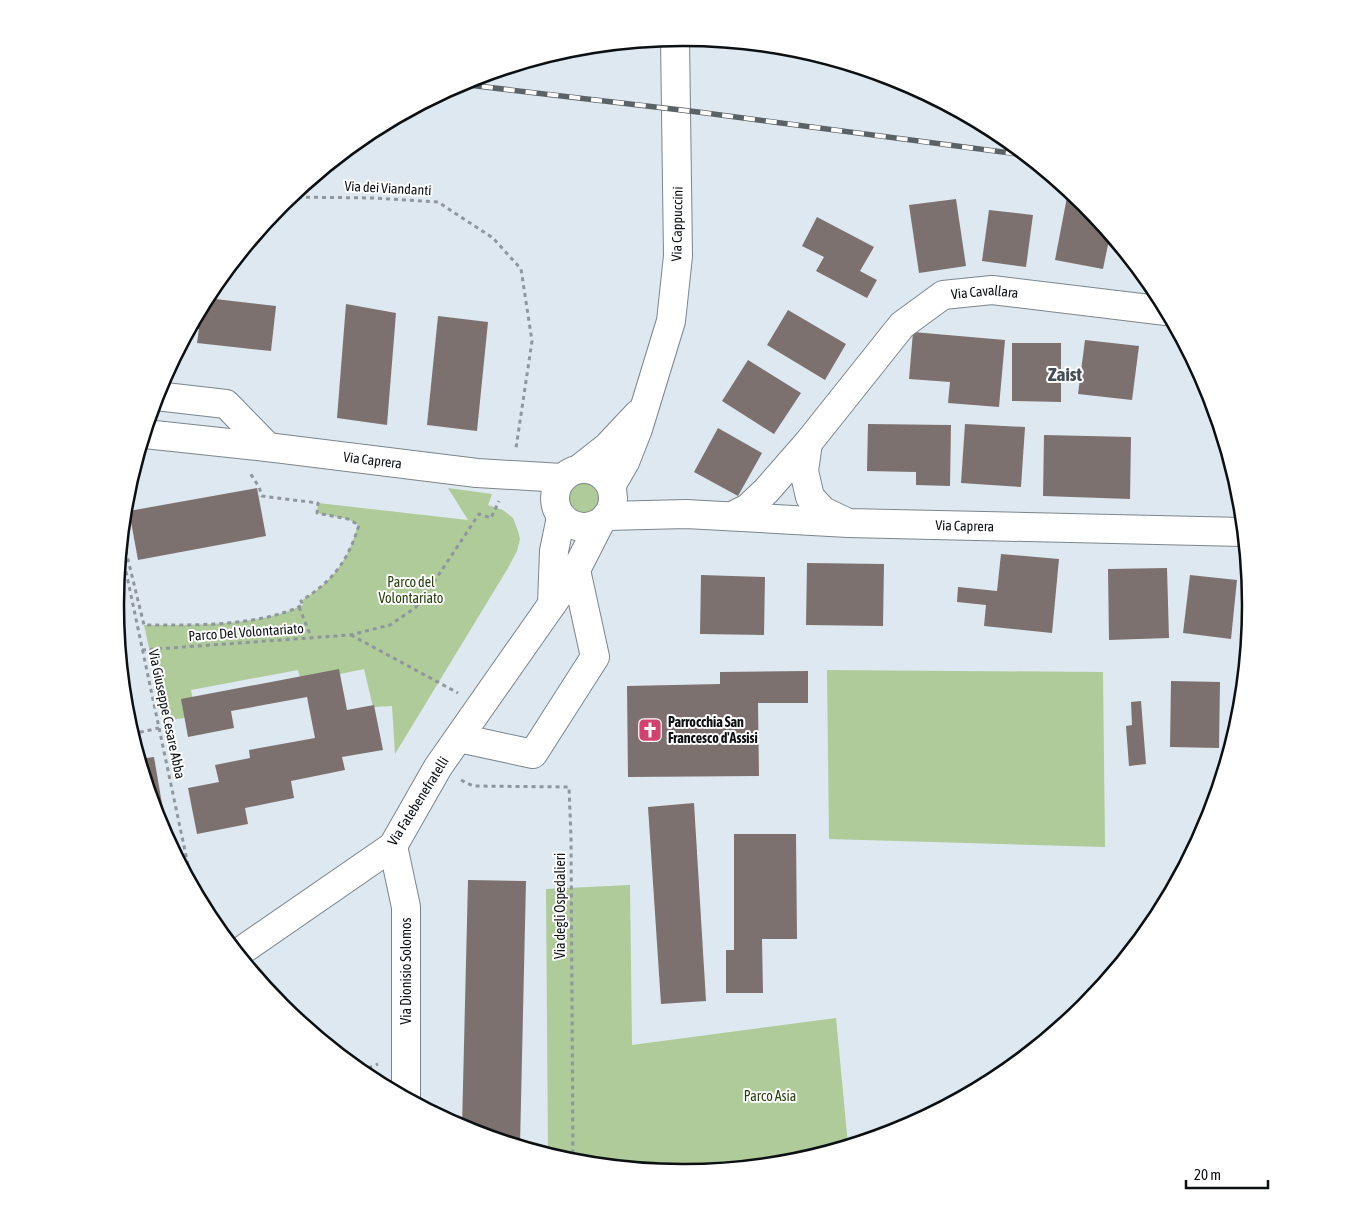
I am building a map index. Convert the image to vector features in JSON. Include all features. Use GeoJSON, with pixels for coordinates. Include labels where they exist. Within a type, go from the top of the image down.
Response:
{"type":"FeatureCollection","features":[{"type":"Feature","properties":{"kind":"street","name":"Via Cappuccini"},"geometry":{"type":"LineString","coordinates":[[608,506],[646,405],[671,321],[678,256],[675,46]]}},
{"type":"Feature","properties":{"kind":"street","name":"Via Cavallara"},"geometry":{"type":"LineString","coordinates":[[732,516],[748,508],[766,491],[808,443],[902,325],[943,295],[992,290],[1157,310]]}},
{"type":"Feature","properties":{"kind":"street"},"geometry":{"type":"LineString","coordinates":[[165,397],[226,404],[268,447]]}},
{"type":"Feature","properties":{"kind":"street","name":"Via Cappuccini"},"geometry":{"type":"LineString","coordinates":[[570,474],[607,447],[646,405]]}},
{"type":"Feature","properties":{"kind":"street","name":"Via Caprera"},"geometry":{"type":"LineString","coordinates":[[151,435],[477,473],[511,480],[537,492],[558,512]]}},
{"type":"Feature","properties":{"kind":"street"},"geometry":{"type":"LineString","coordinates":[[808,443],[804,470],[810,497],[822,511],[848,523]]}},
{"type":"Feature","properties":{"kind":"street"},"geometry":{"type":"LineString","coordinates":[[552,604],[558,512],[554,497],[556,487],[570,474],[589,469],[598,472],[606,478],[608,506],[583,527],[575,526],[558,512]]}},
{"type":"Feature","properties":{"kind":"street","name":"Via Caprera"},"geometry":{"type":"LineString","coordinates":[[511,480],[570,474]]}},
{"type":"Feature","properties":{"kind":"street","name":"Via Caprera"},"geometry":{"type":"LineString","coordinates":[[608,506],[686,514],[848,523],[1237,532]]}},
{"type":"Feature","properties":{"kind":"street","name":"Via Fatebenefratelli"},"geometry":{"type":"LineString","coordinates":[[243,949],[393,846],[438,767],[576,570],[608,506]]}},
{"type":"Feature","properties":{"kind":"street"},"geometry":{"type":"LineString","coordinates":[[459,738],[533,754],[595,657],[576,570]]}},
{"type":"Feature","properties":{"kind":"street","name":"Via Dionisio Solomos"},"geometry":{"type":"LineString","coordinates":[[393,846],[406,907],[406,1090]]}},
{"type":"Feature","properties":{"kind":"path","name":"Via dei Viandanti"},"geometry":{"type":"LineString","coordinates":[[302,197],[375,198],[438,202],[493,238],[521,269],[532,341],[511,480]]}},
{"type":"Feature","properties":{"kind":"path"},"geometry":{"type":"LineString","coordinates":[[127,554],[144,625],[184,625],[249,620],[303,605],[301,601],[322,586],[340,567],[347,556],[358,525],[348,519],[317,512],[318,503],[262,496],[252,474],[245,470]]}},
{"type":"Feature","properties":{"kind":"path","name":"Parco Del Volontariato"},"geometry":{"type":"LineString","coordinates":[[142,650],[312,639],[350,635],[390,625],[415,608],[424,597],[479,514],[491,518],[511,480]]}},
{"type":"Feature","properties":{"kind":"path","name":"Via Giuseppe Cesare Abba"},"geometry":{"type":"LineString","coordinates":[[125,569],[187,862]]}},
{"type":"Feature","properties":{"kind":"path"},"geometry":{"type":"LineString","coordinates":[[299,607],[312,639]]}},
{"type":"Feature","properties":{"kind":"path"},"geometry":{"type":"LineString","coordinates":[[350,635],[481,706]]}},
{"type":"Feature","properties":{"kind":"path"},"geometry":{"type":"LineString","coordinates":[[139,732],[159,728]]}},
{"type":"Feature","properties":{"kind":"path","name":"Via degli Ospedalieri"},"geometry":{"type":"LineString","coordinates":[[438,767],[473,786],[569,787],[572,847],[573,1153]]}},
{"type":"Feature","properties":{"kind":"green space"},"geometry":{"type":"Polygon","coordinates":[[[585,478],[592,479],[598,483],[602,489],[602,503],[598,509],[592,513],[585,514],[578,513],[572,509],[568,503],[567,496],[568,489],[572,483],[578,479],[585,478]]]}},
{"type":"Feature","properties":{"kind":"green space","name":"Parco del Volontariato"},"geometry":{"type":"Polygon","coordinates":[[[448,488],[492,494],[488,505],[503,510],[513,518],[520,539],[517,551],[508,568],[395,754],[392,706],[373,707],[364,669],[301,682],[298,670],[191,690],[196,716],[165,721],[144,625],[246,621],[285,612],[303,605],[301,601],[322,586],[338,569],[354,538],[358,525],[348,519],[317,513],[318,503],[468,520],[448,488]]]}},
{"type":"Feature","properties":{"kind":"green space"},"geometry":{"type":"Polygon","coordinates":[[[827,670],[1103,672],[1105,847],[829,839],[827,670]]]}},
{"type":"Feature","properties":{"kind":"green space","name":"Parco Asia"},"geometry":{"type":"Polygon","coordinates":[[[630,885],[632,1045],[836,1018],[847,1139],[792,1153],[720,1163],[646,1163],[610,1159],[548,1147],[546,889],[630,885]]]}},
{"type":"Feature","properties":{"kind":"building"},"geometry":{"type":"Polygon","coordinates":[[[956,199],[966,266],[919,273],[909,205],[956,199]]]}},
{"type":"Feature","properties":{"kind":"building"},"geometry":{"type":"Polygon","coordinates":[[[1067,199],[1108,243],[1103,269],[1055,260],[1067,199]]]}},
{"type":"Feature","properties":{"kind":"building"},"geometry":{"type":"Polygon","coordinates":[[[989,210],[1033,215],[1026,267],[982,261],[989,210]]]}},
{"type":"Feature","properties":{"kind":"building"},"geometry":{"type":"Polygon","coordinates":[[[817,217],[874,247],[860,271],[877,280],[867,298],[816,271],[824,257],[802,246],[817,217]]]}},
{"type":"Feature","properties":{"kind":"building"},"geometry":{"type":"Polygon","coordinates":[[[216,299],[276,306],[271,351],[197,343],[199,329],[198,329],[216,299]]]}},
{"type":"Feature","properties":{"kind":"building"},"geometry":{"type":"Polygon","coordinates":[[[346,304],[396,313],[387,425],[337,418],[346,304]]]}},
{"type":"Feature","properties":{"kind":"building"},"geometry":{"type":"Polygon","coordinates":[[[788,310],[846,344],[825,380],[767,345],[788,310]]]}},
{"type":"Feature","properties":{"kind":"building"},"geometry":{"type":"Polygon","coordinates":[[[438,316],[488,322],[477,431],[427,425],[438,316]]]}},
{"type":"Feature","properties":{"kind":"building"},"geometry":{"type":"Polygon","coordinates":[[[913,332],[1005,340],[999,407],[948,403],[950,382],[909,379],[913,332]]]}},
{"type":"Feature","properties":{"kind":"building"},"geometry":{"type":"Polygon","coordinates":[[[1085,340],[1139,346],[1132,400],[1078,394],[1085,340]]]}},
{"type":"Feature","properties":{"kind":"building"},"geometry":{"type":"Polygon","coordinates":[[[1012,343],[1061,343],[1061,402],[1012,401],[1012,343]]]}},
{"type":"Feature","properties":{"kind":"building"},"geometry":{"type":"Polygon","coordinates":[[[748,360],[801,393],[774,434],[722,401],[748,360]]]}},
{"type":"Feature","properties":{"kind":"building"},"geometry":{"type":"Polygon","coordinates":[[[868,424],[951,425],[950,486],[916,485],[916,472],[867,471],[868,424]]]}},
{"type":"Feature","properties":{"kind":"building"},"geometry":{"type":"Polygon","coordinates":[[[965,424],[1025,427],[1021,487],[961,483],[965,424]]]}},
{"type":"Feature","properties":{"kind":"building"},"geometry":{"type":"Polygon","coordinates":[[[718,428],[762,453],[738,496],[694,472],[718,428]]]}},
{"type":"Feature","properties":{"kind":"building"},"geometry":{"type":"Polygon","coordinates":[[[1044,435],[1131,437],[1130,499],[1043,496],[1044,435]]]}},
{"type":"Feature","properties":{"kind":"building"},"geometry":{"type":"Polygon","coordinates":[[[257,488],[266,536],[138,560],[131,521],[133,510],[257,488]]]}},
{"type":"Feature","properties":{"kind":"building"},"geometry":{"type":"Polygon","coordinates":[[[1001,554],[1059,559],[1052,633],[984,626],[986,605],[957,602],[958,587],[997,591],[1001,554]]]}},
{"type":"Feature","properties":{"kind":"building"},"geometry":{"type":"Polygon","coordinates":[[[807,563],[884,564],[883,626],[806,625],[807,563]]]}},
{"type":"Feature","properties":{"kind":"building"},"geometry":{"type":"Polygon","coordinates":[[[1167,568],[1169,638],[1109,640],[1108,569],[1167,568]]]}},
{"type":"Feature","properties":{"kind":"building"},"geometry":{"type":"Polygon","coordinates":[[[701,575],[765,577],[764,635],[700,634],[701,575]]]}},
{"type":"Feature","properties":{"kind":"building"},"geometry":{"type":"Polygon","coordinates":[[[1190,575],[1237,580],[1231,639],[1183,633],[1190,575]]]}},
{"type":"Feature","properties":{"kind":"building"},"geometry":{"type":"Polygon","coordinates":[[[339,669],[347,710],[374,705],[383,750],[342,757],[345,770],[291,781],[294,798],[245,808],[248,824],[197,834],[188,788],[219,782],[215,765],[250,758],[249,750],[315,738],[307,697],[231,711],[234,728],[188,737],[181,699],[339,669]]]}},
{"type":"Feature","properties":{"kind":"building"},"geometry":{"type":"Polygon","coordinates":[[[808,671],[808,703],[758,703],[759,776],[628,777],[627,686],[720,684],[720,672],[808,671]]]}},
{"type":"Feature","properties":{"kind":"building"},"geometry":{"type":"Polygon","coordinates":[[[1171,681],[1220,682],[1219,748],[1170,747],[1171,681]]]}},
{"type":"Feature","properties":{"kind":"building"},"geometry":{"type":"Polygon","coordinates":[[[1141,701],[1146,764],[1129,766],[1126,726],[1132,725],[1131,702],[1141,701]]]}},
{"type":"Feature","properties":{"kind":"building"},"geometry":{"type":"Polygon","coordinates":[[[154,757],[163,808],[154,785],[146,758],[154,757]]]}},
{"type":"Feature","properties":{"kind":"building"},"geometry":{"type":"Polygon","coordinates":[[[694,803],[706,1001],[661,1004],[648,807],[694,803]]]}},
{"type":"Feature","properties":{"kind":"building"},"geometry":{"type":"Polygon","coordinates":[[[734,834],[796,834],[797,939],[762,939],[763,993],[726,993],[726,950],[734,950],[734,834]]]}},
{"type":"Feature","properties":{"kind":"building"},"geometry":{"type":"Polygon","coordinates":[[[468,880],[526,881],[520,1139],[462,1118],[468,880]]]}},
{"type":"Feature","properties":{"kind":"railway"},"geometry":{"type":"LineString","coordinates":[[477,86],[698,112],[1011,153]]}},
{"type":"Feature","properties":{"kind":"place","name":"Parrocchia San Francesco d'Assisi"},"geometry":{"type":"Point","coordinates":[650,730]}},
{"type":"Feature","properties":{"kind":"district","name":"Zaist"},"geometry":{"type":"Point","coordinates":[1065,374]}}]}
